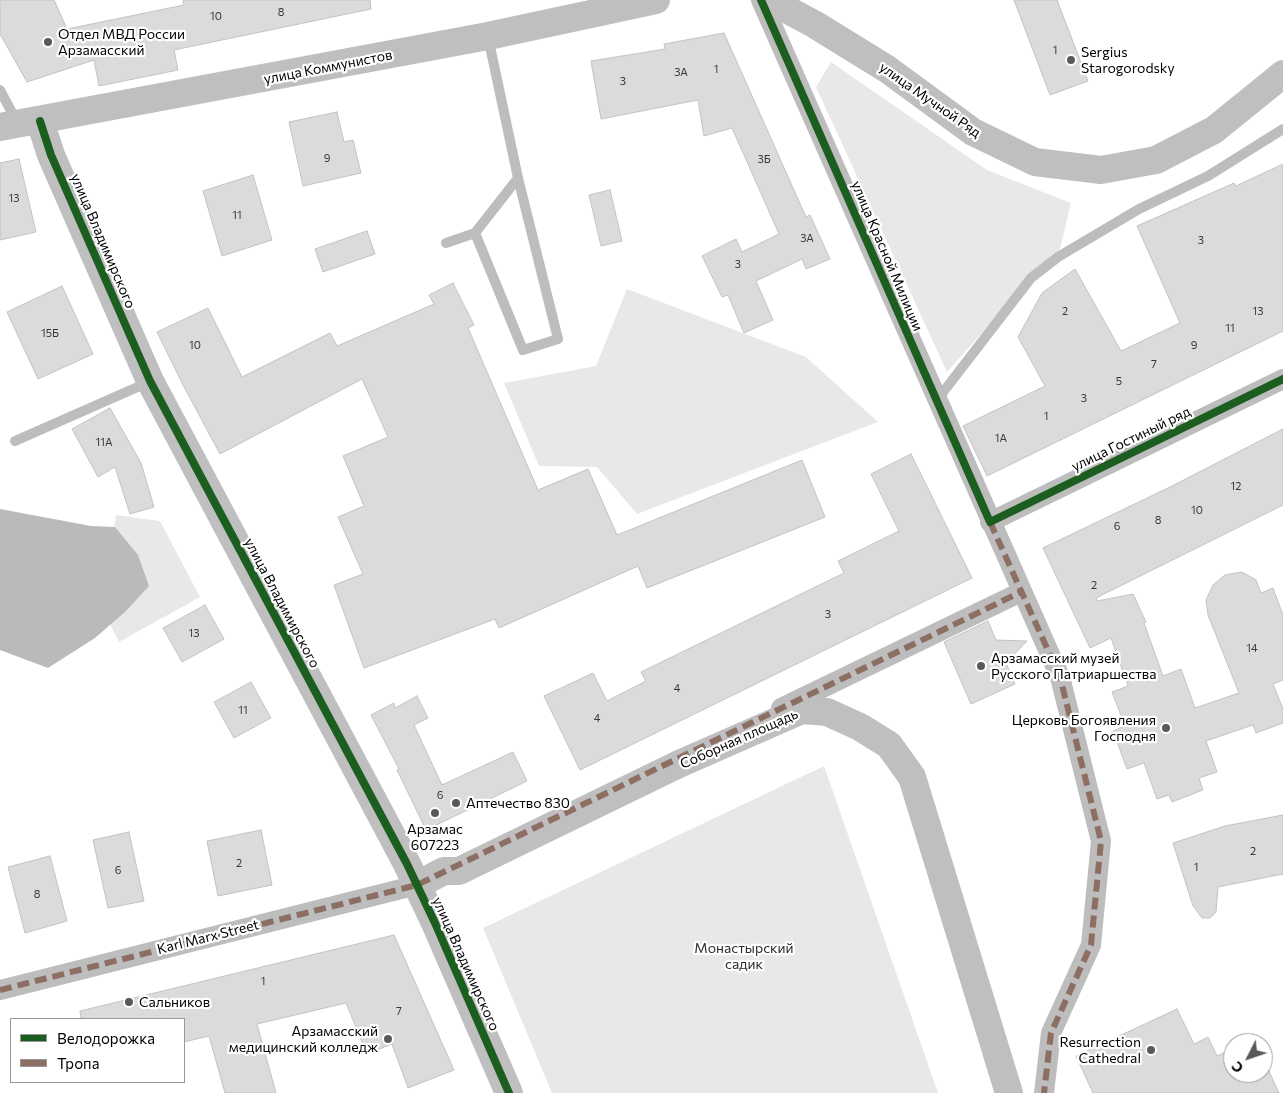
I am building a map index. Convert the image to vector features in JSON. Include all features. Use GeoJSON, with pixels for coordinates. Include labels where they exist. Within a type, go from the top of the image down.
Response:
{"type":"FeatureCollection","features":[{"type":"Feature","properties":{"kind":"street","name":"улица Коммунистов"},"geometry":{"type":"LineString","coordinates":[[19,124],[488,36],[656,0]]}},
{"type":"Feature","properties":{"kind":"street","name":"улица Красной Милиции"},"geometry":{"type":"LineString","coordinates":[[761,0],[990,522]]}},
{"type":"Feature","properties":{"kind":"street","name":"улица Мучной Ряд"},"geometry":{"type":"LineString","coordinates":[[769,0],[814,24],[886,69],[973,132],[1034,162],[1101,170],[1156,160],[1214,130],[1283,74]]}},
{"type":"Feature","properties":{"kind":"street","name":"улица Владимирского"},"geometry":{"type":"LineString","coordinates":[[19,124],[52,155],[150,381],[417,884],[509,1093]]}},
{"type":"Feature","properties":{"kind":"street","name":"улица Гостиный ряд"},"geometry":{"type":"LineString","coordinates":[[990,522],[1283,379]]}},
{"type":"Feature","properties":{"kind":"street"},"geometry":{"type":"LineString","coordinates":[[990,522],[1060,677],[1101,841],[1091,945],[1051,1033],[1044,1093]]}},
{"type":"Feature","properties":{"kind":"street","name":"Соборная площадь"},"geometry":{"type":"LineString","coordinates":[[417,884],[1020,592]]}},
{"type":"Feature","properties":{"kind":"street","name":"Соборная площадь"},"geometry":{"type":"LineString","coordinates":[[444,871],[459,871],[679,764],[802,710],[827,712],[860,727],[889,745],[912,777],[1009,1093]]}},
{"type":"Feature","properties":{"kind":"street","name":"Karl Marx Street"},"geometry":{"type":"LineString","coordinates":[[0,990],[417,884]]}},
{"type":"Feature","properties":{"kind":"lane"},"geometry":{"type":"LineString","coordinates":[[475,233],[523,350],[558,339],[518,178],[488,36]]}},
{"type":"Feature","properties":{"kind":"lane"},"geometry":{"type":"LineString","coordinates":[[0,90],[19,124]]}},
{"type":"Feature","properties":{"kind":"lane"},"geometry":{"type":"LineString","coordinates":[[936,401],[1037,273],[1058,257],[1139,208],[1208,176],[1283,129]]}},
{"type":"Feature","properties":{"kind":"lane"},"geometry":{"type":"LineString","coordinates":[[446,243],[475,233],[518,178]]}},
{"type":"Feature","properties":{"kind":"lane"},"geometry":{"type":"LineString","coordinates":[[16,441],[150,381]]}},
{"type":"Feature","properties":{"kind":"green space"},"geometry":{"type":"Polygon","coordinates":[[[831,62],[987,170],[1071,203],[1058,257],[1031,278],[947,372],[816,87],[831,62]]]}},
{"type":"Feature","properties":{"kind":"green space"},"geometry":{"type":"Polygon","coordinates":[[[627,289],[806,357],[878,422],[637,514],[597,467],[539,466],[504,383],[596,366],[627,289]]]}},
{"type":"Feature","properties":{"kind":"green space"},"geometry":{"type":"Polygon","coordinates":[[[116,515],[160,521],[200,597],[119,642],[102,608],[116,515]]]}},
{"type":"Feature","properties":{"kind":"green space","name":"Монастырский садик"},"geometry":{"type":"Polygon","coordinates":[[[824,766],[938,1093],[552,1093],[483,928],[824,766]]]}},
{"type":"Feature","properties":{"kind":"shaded area"},"geometry":{"type":"Polygon","coordinates":[[[0,509],[91,526],[115,527],[138,555],[149,586],[126,611],[95,638],[48,668],[0,650],[0,509]]]}},
{"type":"Feature","properties":{"kind":"building"},"geometry":{"type":"Polygon","coordinates":[[[0,0],[54,0],[67,29],[184,5],[183,0],[370,0],[371,9],[174,50],[178,70],[99,86],[94,60],[27,82],[0,34],[0,0]]]}},
{"type":"Feature","properties":{"kind":"building"},"geometry":{"type":"Polygon","coordinates":[[[1014,0],[1057,0],[1088,81],[1050,95],[1014,0]]]}},
{"type":"Feature","properties":{"kind":"building"},"geometry":{"type":"Polygon","coordinates":[[[724,33],[806,217],[810,215],[830,259],[806,269],[802,259],[756,281],[773,320],[744,333],[728,295],[722,297],[702,256],[736,239],[742,252],[779,234],[732,128],[704,136],[698,100],[601,119],[591,61],[665,49],[664,44],[724,33]]]}},
{"type":"Feature","properties":{"kind":"building"},"geometry":{"type":"Polygon","coordinates":[[[337,112],[344,142],[353,140],[361,173],[303,186],[289,122],[337,112]]]}},
{"type":"Feature","properties":{"kind":"building"},"geometry":{"type":"Polygon","coordinates":[[[19,159],[36,232],[0,240],[0,163],[19,159]]]}},
{"type":"Feature","properties":{"kind":"building"},"geometry":{"type":"Polygon","coordinates":[[[1283,164],[1283,331],[987,476],[963,426],[1045,386],[1018,337],[1042,293],[1075,269],[1121,351],[1180,323],[1137,226],[1234,183],[1236,186],[1283,164]]]}},
{"type":"Feature","properties":{"kind":"building"},"geometry":{"type":"Polygon","coordinates":[[[253,175],[272,240],[222,256],[203,191],[253,175]]]}},
{"type":"Feature","properties":{"kind":"building"},"geometry":{"type":"Polygon","coordinates":[[[610,190],[622,241],[601,246],[589,195],[610,190]]]}},
{"type":"Feature","properties":{"kind":"building"},"geometry":{"type":"Polygon","coordinates":[[[367,231],[375,254],[323,272],[315,249],[367,231]]]}},
{"type":"Feature","properties":{"kind":"building"},"geometry":{"type":"Polygon","coordinates":[[[453,283],[474,325],[468,328],[538,490],[588,469],[617,535],[802,460],[825,517],[647,588],[638,566],[499,628],[495,619],[364,668],[334,585],[363,574],[338,517],[364,506],[343,456],[388,437],[362,379],[220,454],[157,332],[208,308],[242,377],[330,333],[337,346],[434,304],[429,295],[453,283]]]}},
{"type":"Feature","properties":{"kind":"building"},"geometry":{"type":"Polygon","coordinates":[[[62,286],[93,354],[38,379],[7,312],[62,286]]]}},
{"type":"Feature","properties":{"kind":"building"},"geometry":{"type":"Polygon","coordinates":[[[110,408],[141,463],[154,507],[130,514],[115,467],[98,477],[72,429],[110,408]]]}},
{"type":"Feature","properties":{"kind":"building"},"geometry":{"type":"Polygon","coordinates":[[[1283,429],[1283,505],[1096,598],[1097,601],[1133,594],[1146,622],[1144,623],[1163,676],[1181,669],[1195,708],[1239,693],[1208,615],[1206,600],[1213,585],[1225,575],[1242,572],[1256,580],[1261,593],[1273,588],[1283,615],[1283,680],[1273,684],[1283,709],[1283,723],[1256,733],[1253,725],[1206,741],[1217,772],[1199,778],[1203,790],[1172,802],[1169,795],[1157,799],[1144,763],[1127,769],[1113,731],[1125,726],[1112,692],[1128,686],[1111,638],[1090,648],[1043,548],[1170,487],[1283,429]]]}},
{"type":"Feature","properties":{"kind":"building"},"geometry":{"type":"Polygon","coordinates":[[[911,454],[972,578],[580,770],[544,696],[593,673],[607,701],[646,681],[641,672],[844,573],[838,561],[899,531],[871,474],[911,454]]]}},
{"type":"Feature","properties":{"kind":"building"},"geometry":{"type":"Polygon","coordinates":[[[205,605],[224,639],[182,662],[163,628],[205,605]]]}},
{"type":"Feature","properties":{"kind":"building","name":"Арзамасский музей Русского Патриаршества"},"geometry":{"type":"Polygon","coordinates":[[[988,621],[996,640],[1027,641],[1006,663],[1015,684],[971,704],[944,642],[988,621]]]}},
{"type":"Feature","properties":{"kind":"building"},"geometry":{"type":"Polygon","coordinates":[[[251,682],[271,718],[234,738],[214,702],[251,682]]]}},
{"type":"Feature","properties":{"kind":"building"},"geometry":{"type":"Polygon","coordinates":[[[417,696],[428,718],[414,725],[442,785],[513,752],[527,781],[426,830],[397,770],[399,769],[371,715],[394,703],[395,708],[417,696]]]}},
{"type":"Feature","properties":{"kind":"building"},"geometry":{"type":"Polygon","coordinates":[[[1283,815],[1283,874],[1218,887],[1216,912],[1210,918],[1202,918],[1193,906],[1173,843],[1225,826],[1283,815]]]}},
{"type":"Feature","properties":{"kind":"building"},"geometry":{"type":"Polygon","coordinates":[[[261,830],[272,885],[218,896],[207,841],[261,830]]]}},
{"type":"Feature","properties":{"kind":"building"},"geometry":{"type":"Polygon","coordinates":[[[129,832],[144,901],[108,908],[93,840],[129,832]]]}},
{"type":"Feature","properties":{"kind":"building"},"geometry":{"type":"Polygon","coordinates":[[[50,856],[67,921],[25,933],[8,867],[50,856]]]}},
{"type":"Feature","properties":{"kind":"building"},"geometry":{"type":"Polygon","coordinates":[[[394,935],[454,1070],[408,1088],[392,1044],[367,1054],[346,1003],[257,1024],[276,1093],[225,1093],[209,1036],[185,1042],[185,1018],[81,1018],[80,1011],[394,935]]]}},
{"type":"Feature","properties":{"kind":"building","name":"Resurrection Cathedral"},"geometry":{"type":"Polygon","coordinates":[[[1177,1009],[1194,1044],[1208,1037],[1217,1056],[1223,1053],[1223,1083],[1273,1083],[1273,1080],[1279,1093],[1093,1093],[1076,1056],[1177,1009]]]}},
{"type":"Feature","properties":{"kind":"marked path"},"geometry":{"type":"LineString","coordinates":[[990,522],[1060,677],[1101,841],[1091,945],[1051,1033],[1044,1093]]}},
{"type":"Feature","properties":{"kind":"marked path"},"geometry":{"type":"LineString","coordinates":[[0,990],[417,885],[1021,592]]}},
{"type":"Feature","properties":{"kind":"cycle path"},"geometry":{"type":"LineString","coordinates":[[761,0],[990,522],[1283,379]]}},
{"type":"Feature","properties":{"kind":"cycle path"},"geometry":{"type":"LineString","coordinates":[[40,121],[51,155],[150,381],[407,864],[435,923],[509,1093]]}},
{"type":"Feature","properties":{"kind":"place","name":"Отдел МВД России Арзамасский"},"geometry":{"type":"Point","coordinates":[48,42]}},
{"type":"Feature","properties":{"kind":"place","name":"Sergius Starogorodsky"},"geometry":{"type":"Point","coordinates":[1071,60]}},
{"type":"Feature","properties":{"kind":"place","name":"Арзамасский музей Русского Патриаршества"},"geometry":{"type":"Point","coordinates":[981,666]}},
{"type":"Feature","properties":{"kind":"place","name":"Церковь Богоявления Господня"},"geometry":{"type":"Point","coordinates":[1166,728]}},
{"type":"Feature","properties":{"kind":"place","name":"Аптечество 830"},"geometry":{"type":"Point","coordinates":[456,803]}},
{"type":"Feature","properties":{"kind":"place","name":"Арзамас 607223"},"geometry":{"type":"Point","coordinates":[435,813]}},
{"type":"Feature","properties":{"kind":"place","name":"Сальников"},"geometry":{"type":"Point","coordinates":[129,1002]}},
{"type":"Feature","properties":{"kind":"place","name":"Арзамасский медицинский колледж"},"geometry":{"type":"Point","coordinates":[388,1039]}},
{"type":"Feature","properties":{"kind":"place","name":"Resurrection Cathedral"},"geometry":{"type":"Point","coordinates":[1151,1050]}}]}
